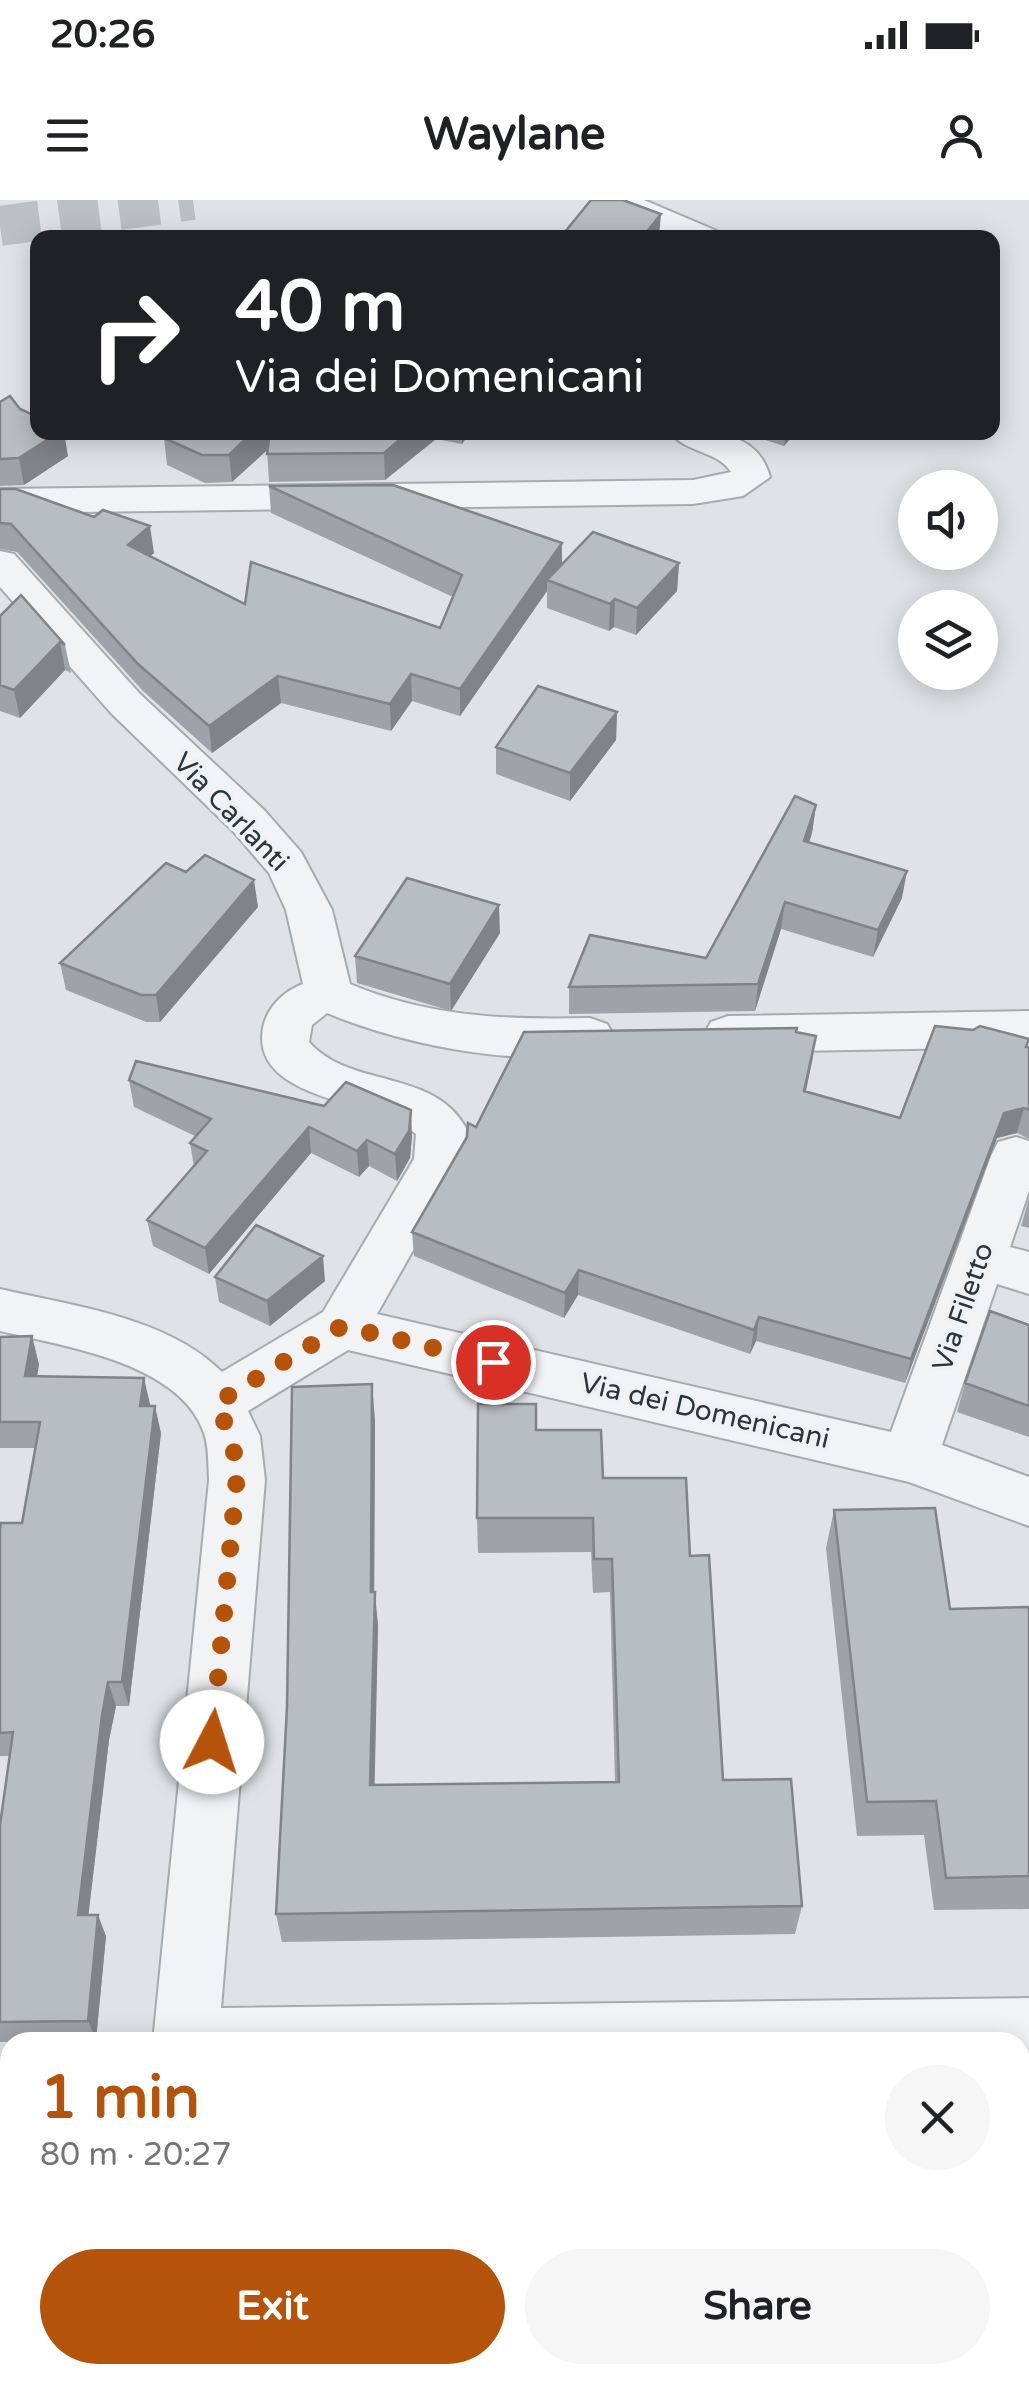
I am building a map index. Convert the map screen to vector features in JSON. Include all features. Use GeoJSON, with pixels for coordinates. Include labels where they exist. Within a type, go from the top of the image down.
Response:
{"type":"FeatureCollection","features":[{"type":"Feature","properties":{"kind":"street"},"geometry":{"type":"LineString","coordinates":[[615,200],[686,230]]}},
{"type":"Feature","properties":{"kind":"street"},"geometry":{"type":"LineString","coordinates":[[0,502],[694,492],[729,488],[751,477],[746,462],[707,440]]}},
{"type":"Feature","properties":{"kind":"street","name":"Via Carlanti"},"geometry":{"type":"LineString","coordinates":[[0,563],[71,637],[142,722],[287,866],[309,913],[329,994]]}},
{"type":"Feature","properties":{"kind":"street"},"geometry":{"type":"LineString","coordinates":[[218,1402],[342,1326],[438,1160],[443,1138],[440,1128],[418,1108],[316,1074],[292,1059],[284,1046],[289,1018],[301,1006],[329,994],[399,1024],[455,1036],[1029,1030]]}},
{"type":"Feature","properties":{"kind":"street","name":"Via Filetto"},"geometry":{"type":"LineString","coordinates":[[910,1459],[1016,1156]]}},
{"type":"Feature","properties":{"kind":"street"},"geometry":{"type":"LineString","coordinates":[[980,1259],[1029,1273]]}},
{"type":"Feature","properties":{"kind":"street"},"geometry":{"type":"LineString","coordinates":[[0,1310],[103,1337],[181,1364],[218,1402],[235,1446],[237,1480],[186,2032]]}},
{"type":"Feature","properties":{"kind":"street","name":"Via dei Domenicani"},"geometry":{"type":"LineString","coordinates":[[342,1326],[910,1459],[982,1481],[1029,1502]]}},
{"type":"Feature","properties":{"kind":"street"},"geometry":{"type":"LineString","coordinates":[[888,2032],[1029,2030]]}},
{"type":"Feature","properties":{"kind":"building"},"geometry":{"type":"Polygon","coordinates":[[[591,200],[623,200],[661,214],[648,230],[567,230],[591,200]]]}},
{"type":"Feature","properties":{"kind":"building"},"geometry":{"type":"Polygon","coordinates":[[[10,396],[20,409],[30,413],[30,440],[47,440],[19,458],[0,459],[0,402],[10,396]]]}},
{"type":"Feature","properties":{"kind":"building"},"geometry":{"type":"Polygon","coordinates":[[[168,440],[245,440],[229,455],[202,455],[168,440]]]}},
{"type":"Feature","properties":{"kind":"building"},"geometry":{"type":"Polygon","coordinates":[[[269,440],[399,440],[384,453],[267,454],[269,440]]]}},
{"type":"Feature","properties":{"kind":"building"},"geometry":{"type":"Polygon","coordinates":[[[393,485],[562,543],[460,689],[411,674],[390,704],[278,676],[209,726],[138,664],[11,524],[0,523],[0,489],[16,489],[94,517],[103,510],[150,526],[128,545],[245,604],[251,562],[440,628],[462,575],[269,486],[393,485]]]}},
{"type":"Feature","properties":{"kind":"building"},"geometry":{"type":"Polygon","coordinates":[[[593,532],[679,563],[637,608],[615,599],[610,604],[547,580],[593,532]]]}},
{"type":"Feature","properties":{"kind":"building"},"geometry":{"type":"Polygon","coordinates":[[[21,595],[65,645],[60,642],[14,690],[0,685],[0,616],[21,595]]]}},
{"type":"Feature","properties":{"kind":"building"},"geometry":{"type":"Polygon","coordinates":[[[538,686],[617,712],[570,773],[496,747],[538,686]]]}},
{"type":"Feature","properties":{"kind":"building"},"geometry":{"type":"Polygon","coordinates":[[[795,796],[816,805],[804,841],[907,871],[878,930],[785,902],[758,984],[569,987],[590,935],[706,958],[795,796]]]}},
{"type":"Feature","properties":{"kind":"building"},"geometry":{"type":"Polygon","coordinates":[[[205,855],[254,880],[156,995],[141,995],[60,963],[166,863],[186,872],[205,855]]]}},
{"type":"Feature","properties":{"kind":"building"},"geometry":{"type":"Polygon","coordinates":[[[407,878],[499,905],[450,984],[355,956],[407,878]]]}},
{"type":"Feature","properties":{"kind":"building"},"geometry":{"type":"Polygon","coordinates":[[[935,1026],[973,1030],[980,1026],[1029,1039],[1029,1110],[1004,1113],[911,1359],[759,1317],[754,1330],[579,1270],[565,1293],[412,1232],[467,1137],[468,1123],[476,1127],[524,1032],[797,1028],[796,1032],[816,1036],[804,1091],[900,1118],[935,1026]]]}},
{"type":"Feature","properties":{"kind":"building"},"geometry":{"type":"Polygon","coordinates":[[[136,1061],[324,1106],[346,1082],[411,1110],[409,1131],[395,1154],[367,1140],[357,1151],[309,1127],[205,1248],[147,1220],[207,1151],[190,1143],[211,1119],[129,1080],[136,1061]]]}},
{"type":"Feature","properties":{"kind":"building"},"geometry":{"type":"Polygon","coordinates":[[[256,1225],[323,1256],[267,1301],[215,1277],[256,1225]]]}},
{"type":"Feature","properties":{"kind":"building"},"geometry":{"type":"Polygon","coordinates":[[[990,1311],[1029,1325],[1029,1406],[965,1383],[990,1311]]]}},
{"type":"Feature","properties":{"kind":"building"},"geometry":{"type":"Polygon","coordinates":[[[32,1336],[25,1376],[144,1378],[140,1406],[155,1406],[122,1682],[108,1682],[78,1915],[98,1915],[88,2021],[0,2022],[0,1825],[13,1732],[0,1733],[0,1529],[1,1523],[22,1523],[40,1422],[0,1422],[0,1337],[32,1336]]]}},
{"type":"Feature","properties":{"kind":"building"},"geometry":{"type":"Polygon","coordinates":[[[372,1384],[371,1592],[375,1592],[370,1785],[619,1782],[612,1559],[594,1559],[593,1518],[477,1518],[478,1404],[536,1404],[536,1430],[601,1430],[603,1478],[686,1478],[690,1556],[709,1555],[723,1780],[791,1779],[802,1906],[276,1914],[287,1707],[292,1387],[372,1384]]]}},
{"type":"Feature","properties":{"kind":"building"},"geometry":{"type":"Polygon","coordinates":[[[935,1508],[950,1609],[1029,1607],[1029,1876],[946,1878],[936,1801],[867,1802],[834,1510],[935,1508]]]}},
{"type":"Feature","properties":{"kind":"tunnel"},"geometry":{"type":"LineString","coordinates":[[0,226],[193,200]]}},
{"type":"Feature","properties":{"kind":"route"},"geometry":{"type":"LineString","coordinates":[[212,1742],[238,1465],[218,1402],[342,1326],[493,1362]]}}]}
